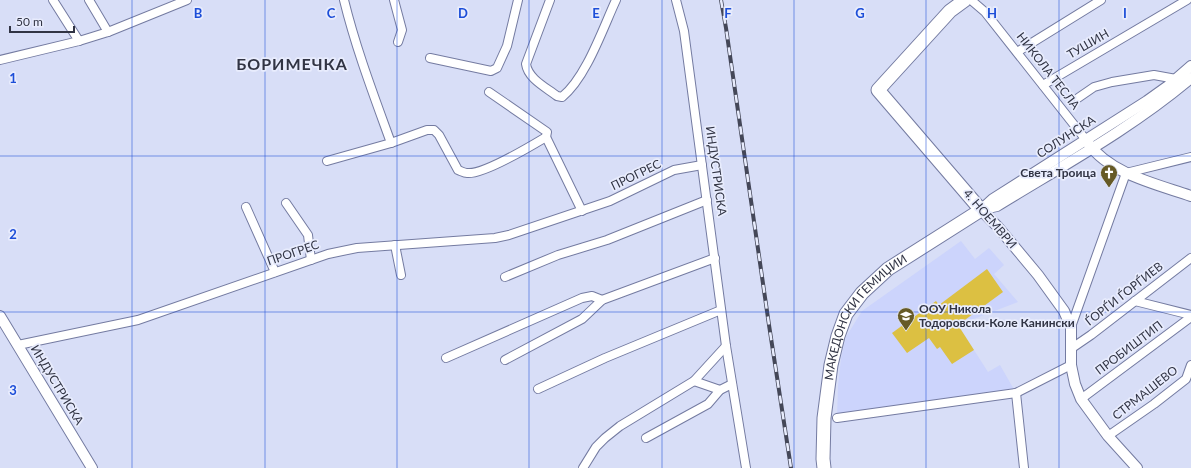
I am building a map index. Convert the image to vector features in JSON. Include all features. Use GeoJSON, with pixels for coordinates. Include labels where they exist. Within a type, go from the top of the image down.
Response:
{"type":"FeatureCollection","features":[{"type":"Feature","properties":{"kind":"main road","name":"4. НОЕМВРИ"},"geometry":{"type":"LineString","coordinates":[[965,0],[950,11],[878,90],[981,210]]}},
{"type":"Feature","properties":{"kind":"main road","name":"МАКЕДОНСКИ ГЕМИЏИИ"},"geometry":{"type":"LineString","coordinates":[[824,468],[824,418],[831,365],[838,336],[846,314],[862,293],[888,269],[981,210]]}},
{"type":"Feature","properties":{"kind":"street"},"geometry":{"type":"LineString","coordinates":[[53,0],[79,41]]}},
{"type":"Feature","properties":{"kind":"street"},"geometry":{"type":"LineString","coordinates":[[89,0],[108,32]]}},
{"type":"Feature","properties":{"kind":"street"},"geometry":{"type":"LineString","coordinates":[[0,60],[79,41],[108,32],[187,0]]}},
{"type":"Feature","properties":{"kind":"street"},"geometry":{"type":"LineString","coordinates":[[344,0],[366,73],[391,144]]}},
{"type":"Feature","properties":{"kind":"street"},"geometry":{"type":"LineString","coordinates":[[394,0],[402,30],[398,42]]}},
{"type":"Feature","properties":{"kind":"street"},"geometry":{"type":"LineString","coordinates":[[430,58],[491,70],[497,68],[508,46],[518,0]]}},
{"type":"Feature","properties":{"kind":"street"},"geometry":{"type":"LineString","coordinates":[[550,0],[526,64],[527,70],[532,76],[557,96],[562,97],[583,71],[616,0]]}},
{"type":"Feature","properties":{"kind":"street","name":"ИНДУСТРИСКА"},"geometry":{"type":"LineString","coordinates":[[676,0],[684,31],[726,346],[746,468]]}},
{"type":"Feature","properties":{"kind":"street","name":"НИКОЛА ТЕСЛА"},"geometry":{"type":"LineString","coordinates":[[971,0],[985,12],[1089,144],[1105,161],[1126,173],[1191,196]]}},
{"type":"Feature","properties":{"kind":"street"},"geometry":{"type":"LineString","coordinates":[[1017,52],[1101,0]]}},
{"type":"Feature","properties":{"kind":"street","name":"ТУШИН"},"geometry":{"type":"LineString","coordinates":[[1043,85],[1187,0]]}},
{"type":"Feature","properties":{"kind":"street","name":"СОЛУНСКА"},"geometry":{"type":"LineString","coordinates":[[1089,144],[1176,79],[1191,66]]}},
{"type":"Feature","properties":{"kind":"street"},"geometry":{"type":"LineString","coordinates":[[1078,98],[1094,88],[1112,82],[1154,76],[1176,79]]}},
{"type":"Feature","properties":{"kind":"street","name":"СОЛУНСКА"},"geometry":{"type":"LineString","coordinates":[[981,210],[993,199],[1160,103],[1191,78]]}},
{"type":"Feature","properties":{"kind":"street"},"geometry":{"type":"LineString","coordinates":[[488,92],[547,132],[546,138],[582,211]]}},
{"type":"Feature","properties":{"kind":"street"},"geometry":{"type":"LineString","coordinates":[[327,161],[391,144],[427,130],[434,130],[439,135],[458,170],[468,173],[478,171],[510,158],[546,138]]}},
{"type":"Feature","properties":{"kind":"street"},"geometry":{"type":"LineString","coordinates":[[1071,327],[1126,173],[1191,157]]}},
{"type":"Feature","properties":{"kind":"street","name":"ПРОГРЕС"},"geometry":{"type":"LineString","coordinates":[[18,346],[138,320],[328,254],[357,248],[495,238],[532,228],[610,201],[674,170],[702,165]]}},
{"type":"Feature","properties":{"kind":"street"},"geometry":{"type":"LineString","coordinates":[[505,277],[558,255],[607,240],[707,200]]}},
{"type":"Feature","properties":{"kind":"street"},"geometry":{"type":"LineString","coordinates":[[286,203],[308,235],[311,260]]}},
{"type":"Feature","properties":{"kind":"street"},"geometry":{"type":"LineString","coordinates":[[246,207],[275,272]]}},
{"type":"Feature","properties":{"kind":"street","name":"4. НОЕМВРИ"},"geometry":{"type":"LineString","coordinates":[[981,210],[998,227],[1064,311],[1071,327],[1072,365],[1075,384],[1081,399],[1108,436],[1137,468]]}},
{"type":"Feature","properties":{"kind":"street"},"geometry":{"type":"LineString","coordinates":[[395,245],[401,275]]}},
{"type":"Feature","properties":{"kind":"street"},"geometry":{"type":"LineString","coordinates":[[505,360],[582,319],[602,300],[715,258]]}},
{"type":"Feature","properties":{"kind":"street","name":"ЃОРЃИ ЃОРЃИЕВ"},"geometry":{"type":"LineString","coordinates":[[1072,348],[1191,258]]}},
{"type":"Feature","properties":{"kind":"street"},"geometry":{"type":"LineString","coordinates":[[446,358],[582,298],[592,296],[602,300]]}},
{"type":"Feature","properties":{"kind":"street"},"geometry":{"type":"LineString","coordinates":[[1135,301],[1191,316]]}},
{"type":"Feature","properties":{"kind":"street"},"geometry":{"type":"LineString","coordinates":[[538,389],[605,358],[722,310]]}},
{"type":"Feature","properties":{"kind":"street","name":"ИНДУСТРИСКА"},"geometry":{"type":"LineString","coordinates":[[0,316],[92,468]]}},
{"type":"Feature","properties":{"kind":"street","name":"ПРОБИШТИП"},"geometry":{"type":"LineString","coordinates":[[1081,399],[1191,316]]}},
{"type":"Feature","properties":{"kind":"street"},"geometry":{"type":"LineString","coordinates":[[583,468],[596,447],[620,426],[694,382],[726,346]]}},
{"type":"Feature","properties":{"kind":"street"},"geometry":{"type":"LineString","coordinates":[[836,418],[1016,393],[1072,365]]}},
{"type":"Feature","properties":{"kind":"street","name":"СТРМАШЕВО"},"geometry":{"type":"LineString","coordinates":[[1108,436],[1154,404],[1186,379],[1191,365]]}},
{"type":"Feature","properties":{"kind":"street"},"geometry":{"type":"LineString","coordinates":[[694,382],[720,390]]}},
{"type":"Feature","properties":{"kind":"street"},"geometry":{"type":"LineString","coordinates":[[646,438],[708,404],[720,390],[732,384]]}},
{"type":"Feature","properties":{"kind":"street"},"geometry":{"type":"LineString","coordinates":[[1016,393],[1024,468]]}},
{"type":"Feature","properties":{"kind":"shaded area","name":"ООУ Никола Тодоровски-Коле Канински"},"geometry":{"type":"Polygon","coordinates":[[[961,241],[975,259],[989,248],[1004,265],[994,274],[1018,302],[958,325],[988,372],[1000,365],[1016,393],[837,418],[841,358],[846,337],[862,311],[961,241]]]}},
{"type":"Feature","properties":{"kind":"shaded area"},"geometry":{"type":"Polygon","coordinates":[[[987,269],[1003,292],[958,325],[974,350],[952,364],[940,347],[937,349],[929,338],[907,353],[892,333],[936,301],[939,305],[987,269]]]}},
{"type":"Feature","properties":{"kind":"railway"},"geometry":{"type":"LineString","coordinates":[[721,0],[791,468]]}},
{"type":"Feature","properties":{"kind":"place","name":"Света Троица"},"geometry":{"type":"Point","coordinates":[1109,188]}},
{"type":"Feature","properties":{"kind":"place","name":"ООУ Никола Тодоровски-Коле Канински"},"geometry":{"type":"Point","coordinates":[906,331]}},
{"type":"Feature","properties":{"kind":"district","name":"БОРИМЕЧКА"},"geometry":{"type":"Point","coordinates":[292,64]}}]}
